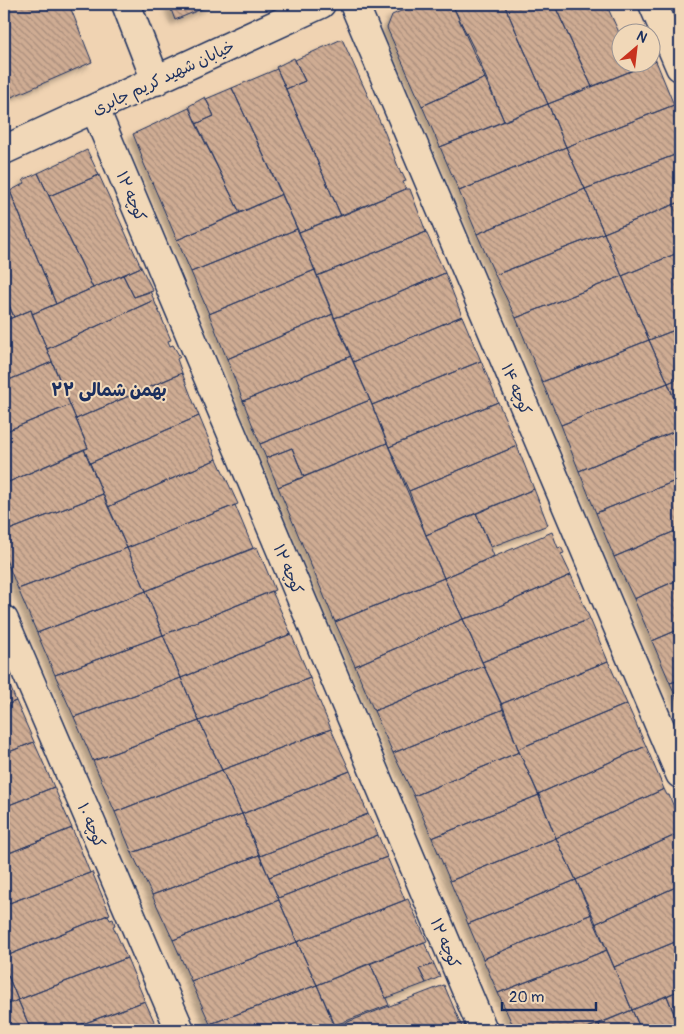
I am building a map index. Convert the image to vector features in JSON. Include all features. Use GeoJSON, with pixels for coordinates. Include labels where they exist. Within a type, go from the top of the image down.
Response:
{"type":"FeatureCollection","features":[{"type":"Feature","properties":{"kind":"street"},"geometry":{"type":"LineString","coordinates":[[126,4],[156,81]]}},
{"type":"Feature","properties":{"kind":"street","name":"خیابان شهید کریم جابری"},"geometry":{"type":"LineString","coordinates":[[4,150],[321,4]]}},
{"type":"Feature","properties":{"kind":"street","name":"کوچه ۱۴"},"geometry":{"type":"LineString","coordinates":[[354,4],[680,774]]}},
{"type":"Feature","properties":{"kind":"street"},"geometry":{"type":"LineString","coordinates":[[653,4],[680,67]]}},
{"type":"Feature","properties":{"kind":"street","name":"کوچه ۱۲"},"geometry":{"type":"LineString","coordinates":[[95,109],[483,1030]]}},
{"type":"Feature","properties":{"kind":"street","name":"کوچه ۱۰"},"geometry":{"type":"LineString","coordinates":[[4,620],[180,1030]]}},
{"type":"Feature","properties":{"kind":"building"},"geometry":{"type":"Polygon","coordinates":[[[4,4],[69,4],[92,62],[7,99],[4,92],[4,4]]]}},
{"type":"Feature","properties":{"kind":"building"},"geometry":{"type":"Polygon","coordinates":[[[169,4],[213,4],[175,20],[169,4]]]}},
{"type":"Feature","properties":{"kind":"building"},"geometry":{"type":"Polygon","coordinates":[[[417,4],[452,4],[485,78],[422,106],[387,28],[392,15],[417,4]]]}},
{"type":"Feature","properties":{"kind":"building"},"geometry":{"type":"Polygon","coordinates":[[[452,4],[504,4],[548,104],[504,121],[475,51],[452,4]]]}},
{"type":"Feature","properties":{"kind":"building"},"geometry":{"type":"Polygon","coordinates":[[[504,4],[554,4],[592,87],[548,104],[504,4]]]}},
{"type":"Feature","properties":{"kind":"building"},"geometry":{"type":"Polygon","coordinates":[[[554,4],[606,4],[614,22],[612,22],[612,72],[629,72],[592,87],[554,4]]]}},
{"type":"Feature","properties":{"kind":"building"},"geometry":{"type":"Polygon","coordinates":[[[342,39],[385,133],[401,174],[406,181],[403,182],[406,189],[341,216],[286,89],[305,81],[295,60],[342,39]]]}},
{"type":"Feature","properties":{"kind":"building"},"geometry":{"type":"Polygon","coordinates":[[[294,58],[305,81],[286,89],[276,67],[294,58]]]}},
{"type":"Feature","properties":{"kind":"building"},"geometry":{"type":"Polygon","coordinates":[[[277,69],[341,216],[299,232],[232,88],[277,69]]]}},
{"type":"Feature","properties":{"kind":"building"},"geometry":{"type":"Polygon","coordinates":[[[628,72],[660,72],[674,105],[566,147],[548,104],[628,72]]]}},
{"type":"Feature","properties":{"kind":"building"},"geometry":{"type":"Polygon","coordinates":[[[485,78],[504,121],[440,147],[422,106],[485,78]]]}},
{"type":"Feature","properties":{"kind":"building"},"geometry":{"type":"Polygon","coordinates":[[[232,88],[282,194],[240,213],[196,124],[214,116],[206,99],[232,88]]]}},
{"type":"Feature","properties":{"kind":"building"},"geometry":{"type":"Polygon","coordinates":[[[4,92],[8,102],[4,104],[4,92]]]}},
{"type":"Feature","properties":{"kind":"building"},"geometry":{"type":"Polygon","coordinates":[[[205,97],[214,116],[196,124],[189,106],[205,97]]]}},
{"type":"Feature","properties":{"kind":"building"},"geometry":{"type":"Polygon","coordinates":[[[548,104],[566,147],[459,191],[440,147],[548,104]]]}},
{"type":"Feature","properties":{"kind":"building"},"geometry":{"type":"Polygon","coordinates":[[[674,105],[680,119],[680,153],[585,189],[566,147],[674,105]]]}},
{"type":"Feature","properties":{"kind":"building"},"geometry":{"type":"Polygon","coordinates":[[[189,108],[240,213],[177,240],[133,134],[189,108]]]}},
{"type":"Feature","properties":{"kind":"building"},"geometry":{"type":"Polygon","coordinates":[[[566,147],[585,189],[477,234],[459,191],[566,147]]]}},
{"type":"Feature","properties":{"kind":"building"},"geometry":{"type":"Polygon","coordinates":[[[87,150],[99,175],[49,196],[38,173],[87,150]]]}},
{"type":"Feature","properties":{"kind":"building"},"geometry":{"type":"Polygon","coordinates":[[[680,153],[680,202],[604,233],[585,189],[680,153]]]}},
{"type":"Feature","properties":{"kind":"building"},"geometry":{"type":"Polygon","coordinates":[[[38,173],[93,288],[56,304],[10,191],[25,183],[23,180],[38,173]]]}},
{"type":"Feature","properties":{"kind":"building"},"geometry":{"type":"Polygon","coordinates":[[[99,175],[141,267],[93,288],[49,196],[99,175]]]}},
{"type":"Feature","properties":{"kind":"building"},"geometry":{"type":"Polygon","coordinates":[[[410,189],[426,232],[317,276],[299,232],[410,189]]]}},
{"type":"Feature","properties":{"kind":"building"},"geometry":{"type":"Polygon","coordinates":[[[585,189],[604,233],[495,275],[477,234],[585,189]]]}},
{"type":"Feature","properties":{"kind":"building"},"geometry":{"type":"Polygon","coordinates":[[[10,191],[56,304],[32,314],[31,310],[14,317],[4,294],[4,194],[10,191]]]}},
{"type":"Feature","properties":{"kind":"building"},"geometry":{"type":"Polygon","coordinates":[[[282,194],[297,229],[191,272],[177,240],[282,194]]]}},
{"type":"Feature","properties":{"kind":"building"},"geometry":{"type":"Polygon","coordinates":[[[680,202],[680,252],[622,276],[604,233],[680,202]]]}},
{"type":"Feature","properties":{"kind":"building"},"geometry":{"type":"Polygon","coordinates":[[[297,229],[315,270],[209,314],[191,272],[297,229]]]}},
{"type":"Feature","properties":{"kind":"building"},"geometry":{"type":"Polygon","coordinates":[[[426,232],[445,273],[359,310],[334,318],[317,276],[426,232]]]}},
{"type":"Feature","properties":{"kind":"building"},"geometry":{"type":"Polygon","coordinates":[[[604,233],[622,276],[516,318],[495,275],[604,233]]]}},
{"type":"Feature","properties":{"kind":"building"},"geometry":{"type":"Polygon","coordinates":[[[680,252],[680,328],[649,340],[622,276],[680,252]]]}},
{"type":"Feature","properties":{"kind":"building"},"geometry":{"type":"Polygon","coordinates":[[[141,267],[153,291],[134,297],[123,275],[141,267]]]}},
{"type":"Feature","properties":{"kind":"building"},"geometry":{"type":"Polygon","coordinates":[[[315,270],[333,314],[227,359],[209,314],[315,270]]]}},
{"type":"Feature","properties":{"kind":"building"},"geometry":{"type":"Polygon","coordinates":[[[445,273],[462,316],[353,362],[334,318],[359,310],[445,273]]]}},
{"type":"Feature","properties":{"kind":"building"},"geometry":{"type":"Polygon","coordinates":[[[123,275],[134,297],[150,291],[154,300],[47,349],[32,314],[123,275]]]}},
{"type":"Feature","properties":{"kind":"building"},"geometry":{"type":"Polygon","coordinates":[[[622,276],[649,340],[542,382],[516,318],[622,276]]]}},
{"type":"Feature","properties":{"kind":"building"},"geometry":{"type":"Polygon","coordinates":[[[4,294],[14,317],[4,321],[4,294]]]}},
{"type":"Feature","properties":{"kind":"building"},"geometry":{"type":"Polygon","coordinates":[[[154,300],[171,340],[168,341],[170,346],[173,345],[180,357],[177,359],[182,373],[76,419],[47,349],[154,300]]]}},
{"type":"Feature","properties":{"kind":"building"},"geometry":{"type":"Polygon","coordinates":[[[31,310],[52,362],[4,382],[4,321],[31,310]]]}},
{"type":"Feature","properties":{"kind":"building"},"geometry":{"type":"Polygon","coordinates":[[[333,314],[351,356],[243,401],[227,359],[333,314]]]}},
{"type":"Feature","properties":{"kind":"building"},"geometry":{"type":"Polygon","coordinates":[[[462,316],[481,361],[372,405],[353,362],[462,316]]]}},
{"type":"Feature","properties":{"kind":"building"},"geometry":{"type":"Polygon","coordinates":[[[680,328],[680,378],[668,383],[649,340],[680,328]]]}},
{"type":"Feature","properties":{"kind":"building"},"geometry":{"type":"Polygon","coordinates":[[[649,340],[668,383],[561,425],[542,382],[649,340]]]}},
{"type":"Feature","properties":{"kind":"building"},"geometry":{"type":"Polygon","coordinates":[[[351,356],[370,400],[260,444],[243,401],[351,356]]]}},
{"type":"Feature","properties":{"kind":"building"},"geometry":{"type":"Polygon","coordinates":[[[481,361],[498,402],[389,447],[372,405],[481,361]]]}},
{"type":"Feature","properties":{"kind":"building"},"geometry":{"type":"Polygon","coordinates":[[[52,362],[70,405],[4,432],[4,382],[52,362]]]}},
{"type":"Feature","properties":{"kind":"building"},"geometry":{"type":"Polygon","coordinates":[[[182,373],[199,416],[90,463],[84,449],[88,448],[76,419],[182,373]]]}},
{"type":"Feature","properties":{"kind":"building"},"geometry":{"type":"Polygon","coordinates":[[[680,378],[680,414],[668,383],[680,378]]]}},
{"type":"Feature","properties":{"kind":"building"},"geometry":{"type":"Polygon","coordinates":[[[668,383],[680,414],[680,429],[579,471],[561,425],[668,383]]]}},
{"type":"Feature","properties":{"kind":"building"},"geometry":{"type":"Polygon","coordinates":[[[370,400],[387,443],[304,477],[292,448],[266,458],[260,444],[370,400]]]}},
{"type":"Feature","properties":{"kind":"building"},"geometry":{"type":"Polygon","coordinates":[[[498,402],[517,446],[409,491],[389,447],[498,402]]]}},
{"type":"Feature","properties":{"kind":"building"},"geometry":{"type":"Polygon","coordinates":[[[70,405],[88,448],[4,484],[4,432],[70,405]]]}},
{"type":"Feature","properties":{"kind":"building"},"geometry":{"type":"Polygon","coordinates":[[[199,416],[217,459],[108,507],[90,463],[199,416]]]}},
{"type":"Feature","properties":{"kind":"building"},"geometry":{"type":"Polygon","coordinates":[[[680,429],[680,479],[596,513],[579,471],[680,429]]]}},
{"type":"Feature","properties":{"kind":"building"},"geometry":{"type":"Polygon","coordinates":[[[387,443],[444,578],[335,622],[278,487],[387,443]]]}},
{"type":"Feature","properties":{"kind":"building"},"geometry":{"type":"Polygon","coordinates":[[[517,446],[534,489],[426,535],[409,491],[517,446]]]}},
{"type":"Feature","properties":{"kind":"building"},"geometry":{"type":"Polygon","coordinates":[[[292,448],[304,477],[278,487],[266,458],[292,448]]]}},
{"type":"Feature","properties":{"kind":"building"},"geometry":{"type":"Polygon","coordinates":[[[84,449],[103,494],[4,532],[4,484],[84,449]]]}},
{"type":"Feature","properties":{"kind":"building"},"geometry":{"type":"Polygon","coordinates":[[[217,459],[238,504],[127,548],[108,507],[217,459]]]}},
{"type":"Feature","properties":{"kind":"building"},"geometry":{"type":"Polygon","coordinates":[[[680,479],[680,529],[614,557],[596,513],[680,479]]]}},
{"type":"Feature","properties":{"kind":"building"},"geometry":{"type":"Polygon","coordinates":[[[534,489],[548,525],[491,547],[476,513],[534,489]]]}},
{"type":"Feature","properties":{"kind":"building"},"geometry":{"type":"Polygon","coordinates":[[[103,494],[127,548],[18,589],[4,555],[4,532],[103,494]]]}},
{"type":"Feature","properties":{"kind":"building"},"geometry":{"type":"Polygon","coordinates":[[[235,505],[253,548],[146,591],[127,548],[235,505]]]}},
{"type":"Feature","properties":{"kind":"building"},"geometry":{"type":"Polygon","coordinates":[[[476,513],[494,556],[444,578],[426,535],[476,513]]]}},
{"type":"Feature","properties":{"kind":"building"},"geometry":{"type":"Polygon","coordinates":[[[680,529],[680,579],[634,599],[614,557],[680,529]]]}},
{"type":"Feature","properties":{"kind":"building"},"geometry":{"type":"Polygon","coordinates":[[[552,532],[558,548],[561,547],[564,553],[561,554],[571,575],[481,614],[463,619],[444,578],[552,532]]]}},
{"type":"Feature","properties":{"kind":"building"},"geometry":{"type":"Polygon","coordinates":[[[257,547],[275,590],[163,635],[146,591],[257,547]]]}},
{"type":"Feature","properties":{"kind":"building"},"geometry":{"type":"Polygon","coordinates":[[[127,548],[146,591],[37,633],[18,589],[127,548]]]}},
{"type":"Feature","properties":{"kind":"building"},"geometry":{"type":"Polygon","coordinates":[[[571,575],[590,619],[482,662],[463,619],[481,614],[571,575]]]}},
{"type":"Feature","properties":{"kind":"building"},"geometry":{"type":"Polygon","coordinates":[[[444,578],[463,619],[355,666],[335,622],[444,578]]]}},
{"type":"Feature","properties":{"kind":"building"},"geometry":{"type":"Polygon","coordinates":[[[680,579],[680,629],[652,641],[634,599],[680,579]]]}},
{"type":"Feature","properties":{"kind":"building"},"geometry":{"type":"Polygon","coordinates":[[[146,591],[163,635],[55,675],[37,633],[146,591]]]}},
{"type":"Feature","properties":{"kind":"building"},"geometry":{"type":"Polygon","coordinates":[[[272,591],[291,634],[181,678],[163,635],[272,591]]]}},
{"type":"Feature","properties":{"kind":"building"},"geometry":{"type":"Polygon","coordinates":[[[463,619],[484,666],[374,711],[355,666],[463,619]]]}},
{"type":"Feature","properties":{"kind":"building"},"geometry":{"type":"Polygon","coordinates":[[[590,619],[608,661],[501,704],[482,662],[590,619]]]}},
{"type":"Feature","properties":{"kind":"building"},"geometry":{"type":"Polygon","coordinates":[[[680,629],[680,680],[670,683],[652,641],[680,629]]]}},
{"type":"Feature","properties":{"kind":"building"},"geometry":{"type":"Polygon","coordinates":[[[291,634],[310,678],[199,721],[181,678],[291,634]]]}},
{"type":"Feature","properties":{"kind":"building"},"geometry":{"type":"Polygon","coordinates":[[[163,635],[181,678],[74,717],[55,675],[163,635]]]}},
{"type":"Feature","properties":{"kind":"building"},"geometry":{"type":"Polygon","coordinates":[[[608,661],[627,704],[518,749],[501,704],[608,661]]]}},
{"type":"Feature","properties":{"kind":"building"},"geometry":{"type":"Polygon","coordinates":[[[484,666],[504,709],[393,753],[374,711],[484,666]]]}},
{"type":"Feature","properties":{"kind":"building"},"geometry":{"type":"Polygon","coordinates":[[[4,671],[16,701],[4,706],[4,671]]]}},
{"type":"Feature","properties":{"kind":"building"},"geometry":{"type":"Polygon","coordinates":[[[181,678],[199,721],[93,761],[74,717],[181,678]]]}},
{"type":"Feature","properties":{"kind":"building"},"geometry":{"type":"Polygon","coordinates":[[[310,678],[331,729],[222,770],[199,721],[310,678]]]}},
{"type":"Feature","properties":{"kind":"building"},"geometry":{"type":"Polygon","coordinates":[[[680,680],[680,706],[670,683],[680,680]]]}},
{"type":"Feature","properties":{"kind":"building"},"geometry":{"type":"Polygon","coordinates":[[[16,701],[34,742],[4,754],[4,706],[16,701]]]}},
{"type":"Feature","properties":{"kind":"building"},"geometry":{"type":"Polygon","coordinates":[[[627,704],[646,746],[538,794],[518,749],[627,704]]]}},
{"type":"Feature","properties":{"kind":"building"},"geometry":{"type":"Polygon","coordinates":[[[504,709],[519,752],[414,796],[393,753],[504,709]]]}},
{"type":"Feature","properties":{"kind":"building"},"geometry":{"type":"Polygon","coordinates":[[[199,721],[222,770],[115,812],[93,761],[199,721]]]}},
{"type":"Feature","properties":{"kind":"building"},"geometry":{"type":"Polygon","coordinates":[[[331,729],[350,771],[242,814],[222,770],[331,729]]]}},
{"type":"Feature","properties":{"kind":"building"},"geometry":{"type":"Polygon","coordinates":[[[34,742],[54,787],[4,807],[4,754],[34,742]]]}},
{"type":"Feature","properties":{"kind":"building"},"geometry":{"type":"Polygon","coordinates":[[[646,746],[664,789],[556,838],[538,794],[646,746]]]}},
{"type":"Feature","properties":{"kind":"building"},"geometry":{"type":"Polygon","coordinates":[[[519,752],[539,795],[432,838],[414,796],[519,752]]]}},
{"type":"Feature","properties":{"kind":"building"},"geometry":{"type":"Polygon","coordinates":[[[222,770],[242,814],[132,853],[115,812],[222,770]]]}},
{"type":"Feature","properties":{"kind":"building"},"geometry":{"type":"Polygon","coordinates":[[[350,771],[368,814],[260,856],[242,814],[350,771]]]}},
{"type":"Feature","properties":{"kind":"building"},"geometry":{"type":"Polygon","coordinates":[[[54,787],[72,828],[4,855],[4,807],[54,787]]]}},
{"type":"Feature","properties":{"kind":"building"},"geometry":{"type":"Polygon","coordinates":[[[664,789],[667,795],[669,795],[678,817],[676,819],[680,823],[680,833],[576,880],[556,838],[664,789]]]}},
{"type":"Feature","properties":{"kind":"building"},"geometry":{"type":"Polygon","coordinates":[[[539,795],[556,838],[450,881],[432,838],[539,795]]]}},
{"type":"Feature","properties":{"kind":"building"},"geometry":{"type":"Polygon","coordinates":[[[242,814],[259,855],[152,895],[132,853],[242,814]]]}},
{"type":"Feature","properties":{"kind":"building"},"geometry":{"type":"Polygon","coordinates":[[[368,814],[378,835],[269,877],[260,856],[368,814]]]}},
{"type":"Feature","properties":{"kind":"building"},"geometry":{"type":"Polygon","coordinates":[[[72,828],[90,873],[4,905],[4,855],[72,828]]]}},
{"type":"Feature","properties":{"kind":"building"},"geometry":{"type":"Polygon","coordinates":[[[680,833],[680,885],[595,924],[576,880],[680,833]]]}},
{"type":"Feature","properties":{"kind":"building"},"geometry":{"type":"Polygon","coordinates":[[[378,835],[387,857],[278,898],[269,877],[378,835]]]}},
{"type":"Feature","properties":{"kind":"building"},"geometry":{"type":"Polygon","coordinates":[[[556,838],[576,880],[468,924],[450,881],[556,838]]]}},
{"type":"Feature","properties":{"kind":"building"},"geometry":{"type":"Polygon","coordinates":[[[259,855],[279,900],[173,940],[152,895],[259,855]]]}},
{"type":"Feature","properties":{"kind":"building"},"geometry":{"type":"Polygon","coordinates":[[[387,857],[405,900],[297,942],[278,898],[387,857]]]}},
{"type":"Feature","properties":{"kind":"building"},"geometry":{"type":"Polygon","coordinates":[[[92,872],[110,914],[4,957],[4,905],[92,872]]]}},
{"type":"Feature","properties":{"kind":"building"},"geometry":{"type":"Polygon","coordinates":[[[576,880],[592,914],[483,959],[468,924],[576,880]]]}},
{"type":"Feature","properties":{"kind":"building"},"geometry":{"type":"Polygon","coordinates":[[[680,885],[680,940],[614,967],[595,924],[680,885]]]}},
{"type":"Feature","properties":{"kind":"building"},"geometry":{"type":"Polygon","coordinates":[[[408,899],[427,941],[317,985],[297,942],[408,899]]]}},
{"type":"Feature","properties":{"kind":"building"},"geometry":{"type":"Polygon","coordinates":[[[279,900],[297,942],[191,981],[173,940],[279,900]]]}},
{"type":"Feature","properties":{"kind":"building"},"geometry":{"type":"Polygon","coordinates":[[[592,914],[607,950],[498,993],[483,959],[592,914]]]}},
{"type":"Feature","properties":{"kind":"building"},"geometry":{"type":"Polygon","coordinates":[[[108,915],[110,920],[113,919],[115,925],[113,926],[127,958],[18,1000],[4,966],[4,957],[108,915]]]}},
{"type":"Feature","properties":{"kind":"building"},"geometry":{"type":"Polygon","coordinates":[[[680,940],[680,990],[632,1010],[614,967],[680,940]]]}},
{"type":"Feature","properties":{"kind":"building"},"geometry":{"type":"Polygon","coordinates":[[[297,942],[317,985],[210,1024],[191,981],[297,942]]]}},
{"type":"Feature","properties":{"kind":"building"},"geometry":{"type":"Polygon","coordinates":[[[424,942],[434,964],[419,969],[426,983],[386,998],[370,963],[424,942]]]}},
{"type":"Feature","properties":{"kind":"building"},"geometry":{"type":"Polygon","coordinates":[[[607,950],[632,1010],[582,1030],[515,1030],[498,993],[607,950]]]}},
{"type":"Feature","properties":{"kind":"building"},"geometry":{"type":"Polygon","coordinates":[[[127,958],[145,1001],[66,1030],[31,1030],[18,1000],[127,958]]]}},
{"type":"Feature","properties":{"kind":"building"},"geometry":{"type":"Polygon","coordinates":[[[370,963],[389,1005],[335,1025],[317,985],[370,963]]]}},
{"type":"Feature","properties":{"kind":"building"},"geometry":{"type":"Polygon","coordinates":[[[434,964],[440,977],[426,983],[419,969],[434,964]]]}},
{"type":"Feature","properties":{"kind":"building"},"geometry":{"type":"Polygon","coordinates":[[[4,966],[18,1000],[4,1006],[4,966]]]}},
{"type":"Feature","properties":{"kind":"building"},"geometry":{"type":"Polygon","coordinates":[[[317,985],[335,1027],[326,1030],[213,1030],[210,1024],[317,985]]]}},
{"type":"Feature","properties":{"kind":"building"},"geometry":{"type":"Polygon","coordinates":[[[444,985],[462,1027],[452,1030],[337,1030],[335,1027],[444,985]]]}},
{"type":"Feature","properties":{"kind":"building"},"geometry":{"type":"Polygon","coordinates":[[[680,990],[680,1027],[667,996],[680,990]]]}},
{"type":"Feature","properties":{"kind":"building"},"geometry":{"type":"Polygon","coordinates":[[[667,996],[680,1030],[641,1030],[632,1010],[667,996]]]}},
{"type":"Feature","properties":{"kind":"building"},"geometry":{"type":"Polygon","coordinates":[[[18,1000],[31,1030],[4,1030],[4,1006],[18,1000]]]}},
{"type":"Feature","properties":{"kind":"building"},"geometry":{"type":"Polygon","coordinates":[[[145,1001],[158,1030],[66,1030],[124,1009],[145,1001]]]}},
{"type":"Feature","properties":{"kind":"building"},"geometry":{"type":"Polygon","coordinates":[[[632,1010],[641,1030],[601,1030],[599,1024],[632,1010]]]}},
{"type":"Feature","properties":{"kind":"building"},"geometry":{"type":"Polygon","coordinates":[[[599,1024],[601,1030],[582,1030],[590,1027],[599,1024]]]}},
{"type":"Feature","properties":{"kind":"building"},"geometry":{"type":"Polygon","coordinates":[[[465,1025],[467,1030],[452,1030],[462,1027],[465,1025]]]}},
{"type":"Feature","properties":{"kind":"district","name":"۲۲ بهمن شمالی"},"geometry":{"type":"Point","coordinates":[109,390]}}]}
